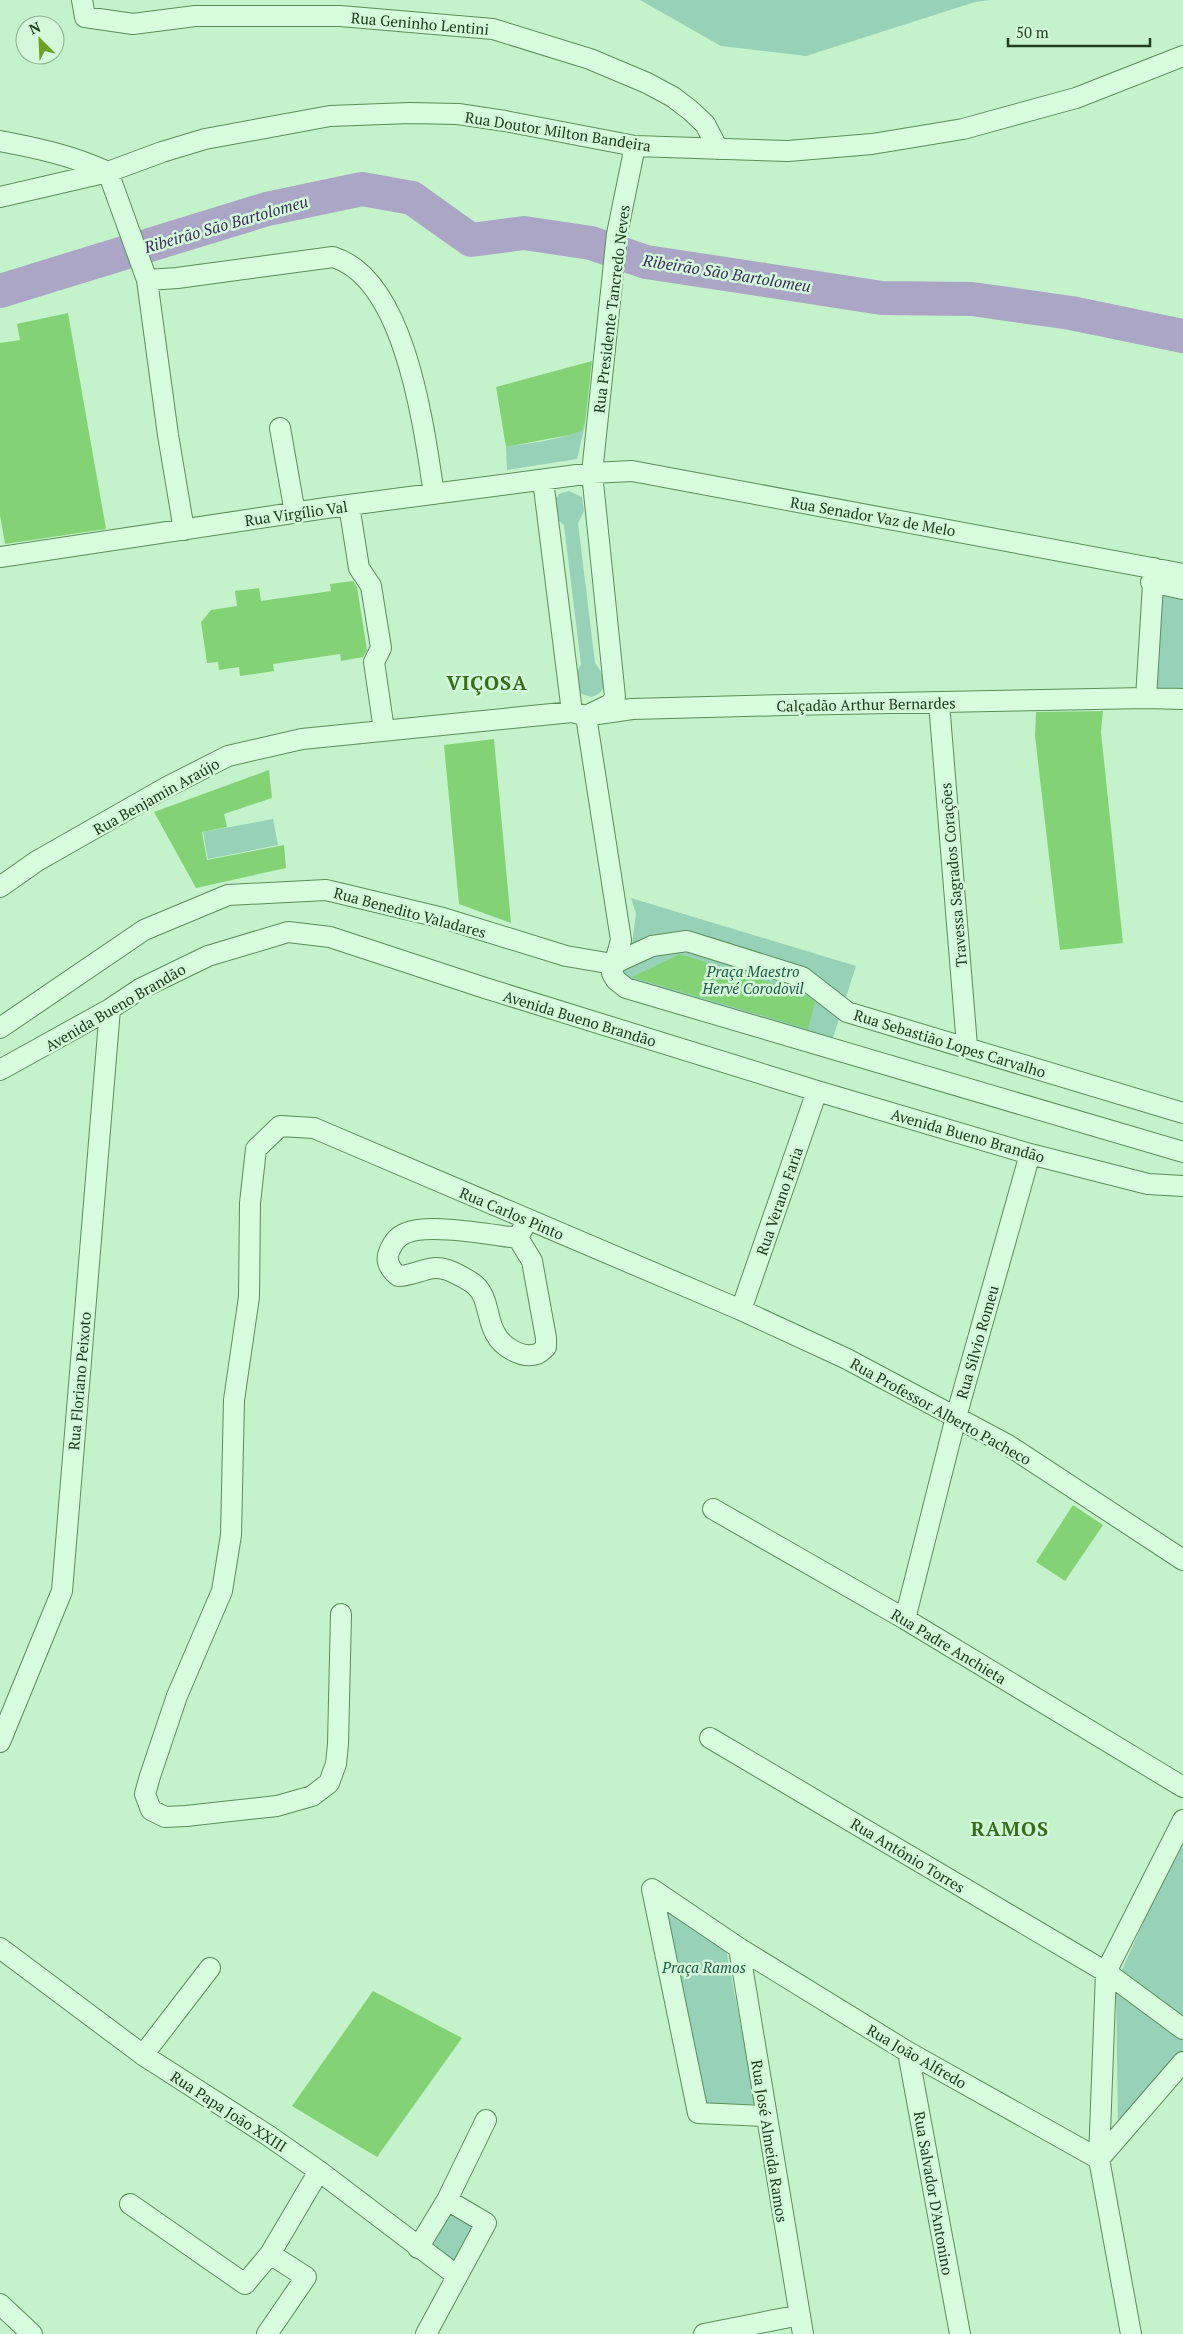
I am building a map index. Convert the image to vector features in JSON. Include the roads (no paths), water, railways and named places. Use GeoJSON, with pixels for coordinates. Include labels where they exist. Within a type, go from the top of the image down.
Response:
{"type":"FeatureCollection","features":[{"type":"Feature","properties":{"kind":"street","name":"Rua Geninho Lentini"},"geometry":{"type":"LineString","coordinates":[[84,8],[133,24],[194,16],[340,16],[493,29],[590,59],[647,83],[690,110],[704,124],[718,149]]}},
{"type":"Feature","properties":{"kind":"street","name":"Rua Doutor Milton Bandeira"},"geometry":{"type":"LineString","coordinates":[[0,197],[108,172],[162,152],[205,139],[330,116],[410,113],[458,114],[635,146],[788,151],[872,144],[963,129],[1076,98],[1183,56]]}},
{"type":"Feature","properties":{"kind":"street"},"geometry":{"type":"LineString","coordinates":[[0,141],[53,151],[81,160],[108,172],[147,280],[168,435],[184,530]]}},
{"type":"Feature","properties":{"kind":"street","name":"Rua Presidente Tancredo Neves"},"geometry":{"type":"LineString","coordinates":[[579,714],[611,704],[615,697],[592,473],[618,234],[635,146]]}},
{"type":"Feature","properties":{"kind":"street"},"geometry":{"type":"LineString","coordinates":[[147,280],[176,278],[333,257],[347,261],[358,269],[371,283],[392,318],[404,347],[417,400],[434,494]]}},
{"type":"Feature","properties":{"kind":"street"},"geometry":{"type":"LineString","coordinates":[[280,428],[295,513]]}},
{"type":"Feature","properties":{"kind":"street","name":"Rua Senador Vaz de Melo"},"geometry":{"type":"LineString","coordinates":[[592,473],[632,471],[1153,575]]}},
{"type":"Feature","properties":{"kind":"street","name":"Rua Virgílio Val"},"geometry":{"type":"LineString","coordinates":[[0,557],[349,505],[592,473]]}},
{"type":"Feature","properties":{"kind":"street"},"geometry":{"type":"LineString","coordinates":[[543,480],[579,714],[621,940],[613,964],[612,973],[616,980],[626,988],[1183,1152]]}},
{"type":"Feature","properties":{"kind":"street"},"geometry":{"type":"LineString","coordinates":[[349,505],[359,568],[371,586],[381,648],[374,662],[384,730]]}},
{"type":"Feature","properties":{"kind":"street"},"geometry":{"type":"LineString","coordinates":[[1153,575],[1183,574]]}},
{"type":"Feature","properties":{"kind":"street"},"geometry":{"type":"LineString","coordinates":[[1153,575],[1183,589]]}},
{"type":"Feature","properties":{"kind":"street"},"geometry":{"type":"LineString","coordinates":[[1146,698],[1153,575]]}},
{"type":"Feature","properties":{"kind":"street","name":"Calçadão Arthur Bernardes"},"geometry":{"type":"LineString","coordinates":[[384,730],[632,709],[1146,698],[1183,699]]}},
{"type":"Feature","properties":{"kind":"street","name":"Travessa Sagrados Corações"},"geometry":{"type":"LineString","coordinates":[[939,703],[967,1046]]}},
{"type":"Feature","properties":{"kind":"street","name":"Rua Benjamin Araújo"},"geometry":{"type":"LineString","coordinates":[[0,887],[46,856],[167,787],[228,756],[302,739],[384,730]]}},
{"type":"Feature","properties":{"kind":"street","name":"Rua Benedito Valadares"},"geometry":{"type":"LineString","coordinates":[[0,1028],[144,930],[228,895],[326,890],[443,918],[566,956],[613,964]]}},
{"type":"Feature","properties":{"kind":"street","name":"Avenida Bueno Brandão"},"geometry":{"type":"LineString","coordinates":[[0,1070],[110,1009],[140,989],[208,956],[288,932],[330,937],[485,988],[817,1092],[1030,1154],[1148,1184],[1183,1186]]}},
{"type":"Feature","properties":{"kind":"street","name":"Rua Sebastião Lopes Carvalho"},"geometry":{"type":"LineString","coordinates":[[613,964],[652,946],[687,941],[802,977],[847,1012],[967,1046],[1183,1113]]}},
{"type":"Feature","properties":{"kind":"street","name":"Rua Floriano Peixoto"},"geometry":{"type":"LineString","coordinates":[[0,1742],[62,1591],[110,1009]]}},
{"type":"Feature","properties":{"kind":"street","name":"Rua Verano Faria"},"geometry":{"type":"LineString","coordinates":[[741,1310],[817,1092]]}},
{"type":"Feature","properties":{"kind":"street","name":"Rua Carlos Pinto"},"geometry":{"type":"LineString","coordinates":[[341,1614],[338,1744],[336,1764],[329,1783],[312,1796],[277,1806],[186,1816],[165,1816],[151,1810],[145,1794],[177,1696],[222,1591],[230,1535],[234,1400],[248,1297],[250,1203],[256,1149],[280,1126],[314,1128],[741,1310]]}},
{"type":"Feature","properties":{"kind":"street","name":"Rua Sílvio Romeu"},"geometry":{"type":"LineString","coordinates":[[906,1619],[956,1416],[1030,1154]]}},
{"type":"Feature","properties":{"kind":"street"},"geometry":{"type":"LineString","coordinates":[[518,1238],[527,1220]]}},
{"type":"Feature","properties":{"kind":"street"},"geometry":{"type":"LineString","coordinates":[[424,1228],[518,1238],[532,1261],[546,1338],[546,1347],[538,1354],[521,1355],[501,1341],[496,1334],[486,1301],[474,1284],[455,1273],[437,1268],[407,1276],[398,1276],[391,1270],[387,1257],[392,1244],[406,1233],[424,1228]]}},
{"type":"Feature","properties":{"kind":"street","name":"Rua Professor Alberto Pacheco"},"geometry":{"type":"LineString","coordinates":[[741,1310],[847,1359],[1008,1445],[1183,1560]]}},
{"type":"Feature","properties":{"kind":"street","name":"Rua Padre Anchieta"},"geometry":{"type":"LineString","coordinates":[[713,1509],[906,1619],[1183,1787]]}},
{"type":"Feature","properties":{"kind":"street","name":"Rua Antônio Torres"},"geometry":{"type":"LineString","coordinates":[[710,1738],[1106,1972],[1183,2029]]}},
{"type":"Feature","properties":{"kind":"street"},"geometry":{"type":"LineString","coordinates":[[1131,2334],[1099,2159],[1106,1972],[1183,1820]]}},
{"type":"Feature","properties":{"kind":"street","name":"Rua João Alfredo"},"geometry":{"type":"LineString","coordinates":[[766,2116],[698,2112],[652,1889],[739,1948],[908,2052],[1099,2159]]}},
{"type":"Feature","properties":{"kind":"street","name":"Rua Papa João XXIII"},"geometry":{"type":"LineString","coordinates":[[0,1948],[143,2055],[269,2136],[319,2171],[456,2275]]}},
{"type":"Feature","properties":{"kind":"street","name":"Rua José Almeida Ramos"},"geometry":{"type":"LineString","coordinates":[[739,1948],[801,2325]]}},
{"type":"Feature","properties":{"kind":"street"},"geometry":{"type":"LineString","coordinates":[[143,2055],[210,1968]]}},
{"type":"Feature","properties":{"kind":"street","name":"Rua Salvador D'Antonino"},"geometry":{"type":"LineString","coordinates":[[908,2052],[960,2334]]}},
{"type":"Feature","properties":{"kind":"street"},"geometry":{"type":"LineString","coordinates":[[1099,2159],[1183,2062]]}},
{"type":"Feature","properties":{"kind":"street"},"geometry":{"type":"LineString","coordinates":[[418,2248],[447,2200],[486,2120]]}},
{"type":"Feature","properties":{"kind":"street"},"geometry":{"type":"LineString","coordinates":[[130,2204],[245,2284],[270,2254],[319,2171]]}},
{"type":"Feature","properties":{"kind":"street"},"geometry":{"type":"LineString","coordinates":[[426,2334],[456,2275],[486,2223],[447,2200]]}},
{"type":"Feature","properties":{"kind":"street"},"geometry":{"type":"LineString","coordinates":[[267,2334],[306,2277],[270,2254]]}},
{"type":"Feature","properties":{"kind":"street"},"geometry":{"type":"LineString","coordinates":[[1,2307],[32,2334]]}},
{"type":"Feature","properties":{"kind":"street"},"geometry":{"type":"LineString","coordinates":[[704,2334],[801,2325]]}},
{"type":"Feature","properties":{"kind":"waterway","name":"Ribeirão São Bartolomeu"},"geometry":{"type":"LineString","coordinates":[[0,291],[267,209],[362,189],[412,198],[471,240],[524,233],[591,243],[646,262],[882,298],[972,299],[1071,313],[1183,336]]}},
{"type":"Feature","properties":{"kind":"district","name":"VIÇOSA"},"geometry":{"type":"Point","coordinates":[487,682]}},
{"type":"Feature","properties":{"kind":"district","name":"RAMOS"},"geometry":{"type":"Point","coordinates":[1010,1828]}},
{"type":"Feature","properties":{"kind":"park label","name":"Praça Maestro Hervé Corodovil"},"geometry":{"type":"Point","coordinates":[753,980]}},
{"type":"Feature","properties":{"kind":"park label","name":"Praça Ramos"},"geometry":{"type":"Point","coordinates":[704,1967]}}]}
